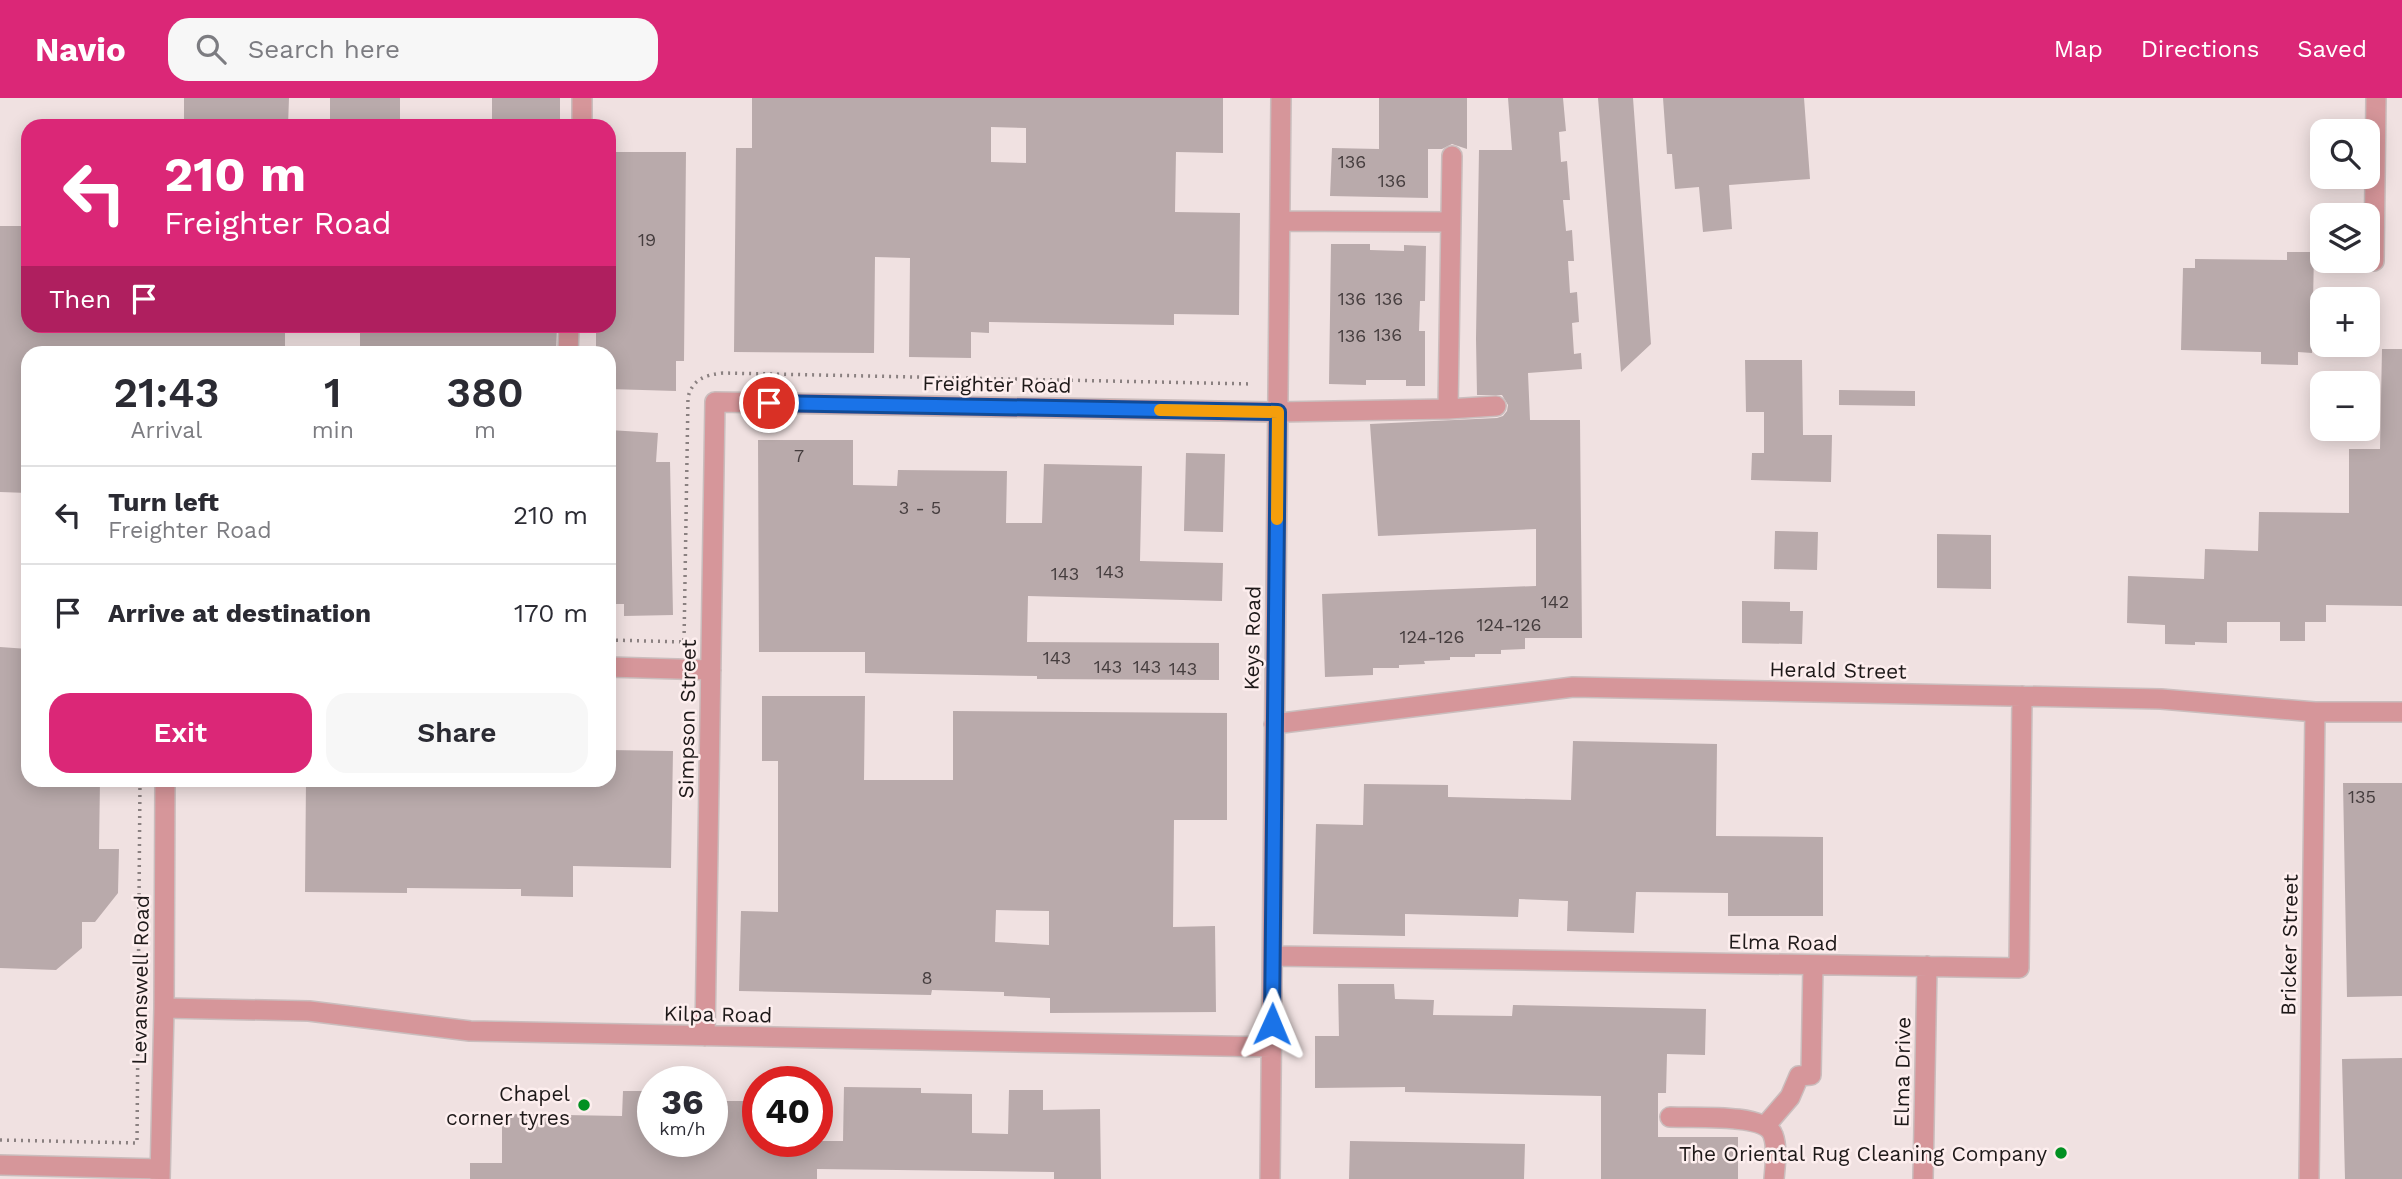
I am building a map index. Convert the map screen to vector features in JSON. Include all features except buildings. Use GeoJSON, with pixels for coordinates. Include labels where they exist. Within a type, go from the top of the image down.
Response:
{"type":"FeatureCollection","features":[{"type":"Feature","properties":{"kind":"street"},"geometry":{"type":"LineString","coordinates":[[582,98],[582,119]]}},
{"type":"Feature","properties":{"kind":"street","name":"Keys Road"},"geometry":{"type":"LineString","coordinates":[[1270,1179],[1281,98]]}},
{"type":"Feature","properties":{"kind":"street"},"geometry":{"type":"LineString","coordinates":[[2375,203],[2376,98]]}},
{"type":"Feature","properties":{"kind":"street"},"geometry":{"type":"LineString","coordinates":[[1448,409],[1452,156]]}},
{"type":"Feature","properties":{"kind":"street"},"geometry":{"type":"LineString","coordinates":[[1280,221],[1451,222]]}},
{"type":"Feature","properties":{"kind":"street","name":"Freighter Road"},"geometry":{"type":"LineString","coordinates":[[715,402],[1278,412],[1496,406]]}},
{"type":"Feature","properties":{"kind":"street","name":"Simpson Street"},"geometry":{"type":"LineString","coordinates":[[705,1036],[715,402]]}},
{"type":"Feature","properties":{"kind":"street"},"geometry":{"type":"LineString","coordinates":[[616,667],[711,670]]}},
{"type":"Feature","properties":{"kind":"street","name":"Herald Street"},"geometry":{"type":"LineString","coordinates":[[1274,724],[1573,688],[2161,699],[2315,712],[2402,712]]}},
{"type":"Feature","properties":{"kind":"street","name":"Elma Road"},"geometry":{"type":"LineString","coordinates":[[1274,957],[2020,968],[2022,696]]}},
{"type":"Feature","properties":{"kind":"street","name":"Bricker Street"},"geometry":{"type":"LineString","coordinates":[[2309,1179],[2315,712]]}},
{"type":"Feature","properties":{"kind":"street","name":"Levanswell Road"},"geometry":{"type":"LineString","coordinates":[[160,1174],[165,787]]}},
{"type":"Feature","properties":{"kind":"street"},"geometry":{"type":"LineString","coordinates":[[1766,1125],[1790,1097],[1799,1076],[1811,1075],[1813,965]]}},
{"type":"Feature","properties":{"kind":"street","name":"Elma Drive"},"geometry":{"type":"LineString","coordinates":[[1923,1179],[1927,966]]}},
{"type":"Feature","properties":{"kind":"street","name":"Kilpa Road"},"geometry":{"type":"LineString","coordinates":[[164,1008],[309,1011],[470,1031],[1272,1047]]}},
{"type":"Feature","properties":{"kind":"street"},"geometry":{"type":"LineString","coordinates":[[1670,1117],[1750,1120],[1766,1125],[1773,1134],[1774,1179]]}},
{"type":"Feature","properties":{"kind":"street"},"geometry":{"type":"LineString","coordinates":[[0,1165],[160,1174]]}},
{"type":"Feature","properties":{"kind":"path"},"geometry":{"type":"LineString","coordinates":[[616,640],[684,642],[686,413],[690,388],[694,382],[707,375],[723,373],[1253,384]]}},
{"type":"Feature","properties":{"kind":"path"},"geometry":{"type":"LineString","coordinates":[[0,1140],[137,1143],[140,787]]}},
{"type":"Feature","properties":{"kind":"slow traffic"},"geometry":{"type":"LineString","coordinates":[[1160,410],[1278,412],[1277,519]]}},
{"type":"Feature","properties":{"kind":"place","name":"Chapel corner tyres"},"geometry":{"type":"Point","coordinates":[584,1105]}},
{"type":"Feature","properties":{"kind":"place","name":"The Oriental Rug Cleaning Company"},"geometry":{"type":"Point","coordinates":[2061,1153]}},
{"type":"Feature","properties":{"kind":"route"},"geometry":{"type":"LineString","coordinates":[[769,403],[1278,412],[1272,1024]]}}]}
